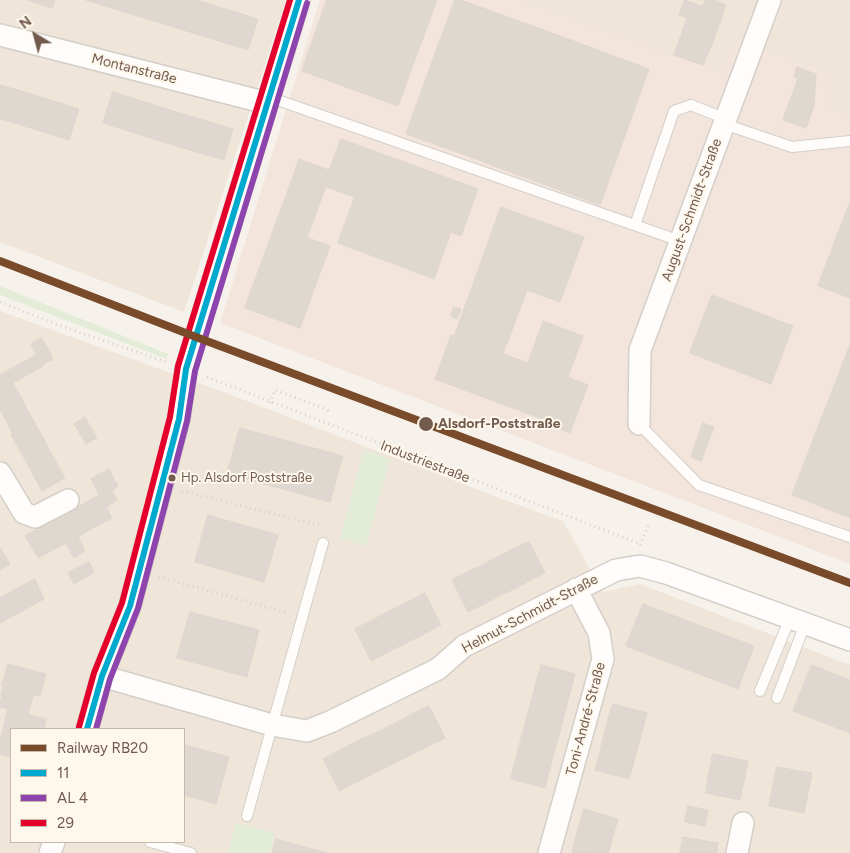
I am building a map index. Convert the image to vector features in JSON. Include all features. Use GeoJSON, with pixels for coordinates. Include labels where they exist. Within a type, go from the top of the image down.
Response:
{"type":"FeatureCollection","features":[{"type":"Feature","properties":{"kind":"street"},"geometry":{"type":"LineString","coordinates":[[87,728],[102,676],[130,606],[180,419],[186,369],[299,0]]}},
{"type":"Feature","properties":{"kind":"street","name":"August-Schmidt-Straße"},"geometry":{"type":"LineString","coordinates":[[639,424],[640,350],[770,0]]}},
{"type":"Feature","properties":{"kind":"street","name":"Montanstraße"},"geometry":{"type":"LineString","coordinates":[[0,34],[268,100]]}},
{"type":"Feature","properties":{"kind":"street"},"geometry":{"type":"LineString","coordinates":[[0,473],[24,513],[35,517],[68,500]]}},
{"type":"Feature","properties":{"kind":"street","name":"Helmut-Schmidt-Straße"},"geometry":{"type":"LineString","coordinates":[[102,676],[272,726],[307,731],[330,722],[438,669],[464,646],[576,589],[616,570],[640,566],[666,573],[850,640]]}},
{"type":"Feature","properties":{"kind":"street","name":"Toni-André-Straße"},"geometry":{"type":"LineString","coordinates":[[549,853],[603,659],[599,633],[576,589]]}},
{"type":"Feature","properties":{"kind":"street"},"geometry":{"type":"LineString","coordinates":[[737,853],[743,823]]}},
{"type":"Feature","properties":{"kind":"lane"},"geometry":{"type":"LineString","coordinates":[[268,100],[680,241]]}},
{"type":"Feature","properties":{"kind":"lane"},"geometry":{"type":"LineString","coordinates":[[635,225],[674,111],[691,105],[725,121],[792,147],[850,141]]}},
{"type":"Feature","properties":{"kind":"lane"},"geometry":{"type":"LineString","coordinates":[[639,424],[699,485],[850,537]]}},
{"type":"Feature","properties":{"kind":"lane"},"geometry":{"type":"LineString","coordinates":[[247,816],[323,544]]}},
{"type":"Feature","properties":{"kind":"lane"},"geometry":{"type":"LineString","coordinates":[[760,691],[798,621]]}},
{"type":"Feature","properties":{"kind":"lane"},"geometry":{"type":"LineString","coordinates":[[777,698],[798,621]]}},
{"type":"Feature","properties":{"kind":"lane"},"geometry":{"type":"LineString","coordinates":[[154,843],[191,853]]}},
{"type":"Feature","properties":{"kind":"path","name":"Industriestraße"},"geometry":{"type":"LineString","coordinates":[[0,302],[56,324],[186,369],[270,403],[649,547]]}},
{"type":"Feature","properties":{"kind":"path"},"geometry":{"type":"LineString","coordinates":[[270,403],[275,390],[328,410],[329,406]]}},
{"type":"Feature","properties":{"kind":"path"},"geometry":{"type":"LineString","coordinates":[[162,486],[328,528],[323,544]]}},
{"type":"Feature","properties":{"kind":"path"},"geometry":{"type":"LineString","coordinates":[[640,544],[649,524]]}},
{"type":"Feature","properties":{"kind":"path"},"geometry":{"type":"LineString","coordinates":[[139,572],[302,617]]}},
{"type":"Feature","properties":{"kind":"shaded area"},"geometry":{"type":"Polygon","coordinates":[[[0,0],[286,0],[184,312],[0,242],[0,0]]]}},
{"type":"Feature","properties":{"kind":"shaded area"},"geometry":{"type":"Polygon","coordinates":[[[320,0],[516,0],[720,72],[735,41],[827,73],[829,109],[850,117],[850,564],[220,323],[320,0]]]}},
{"type":"Feature","properties":{"kind":"shaded area"},"geometry":{"type":"Polygon","coordinates":[[[516,0],[850,0],[850,117],[829,109],[827,73],[735,41],[720,73],[516,0]]]}},
{"type":"Feature","properties":{"kind":"shaded area"},"geometry":{"type":"Polygon","coordinates":[[[0,311],[226,393],[563,521],[603,592],[640,584],[850,665],[850,853],[0,853],[0,311]]]}},
{"type":"Feature","properties":{"kind":"green space"},"geometry":{"type":"Polygon","coordinates":[[[0,286],[168,354],[167,359],[0,295],[0,286]]]}},
{"type":"Feature","properties":{"kind":"green space"},"geometry":{"type":"Polygon","coordinates":[[[364,449],[390,459],[366,546],[340,538],[364,449]]]}},
{"type":"Feature","properties":{"kind":"green space"},"geometry":{"type":"Polygon","coordinates":[[[236,823],[275,833],[270,853],[228,853],[236,823]]]}},
{"type":"Feature","properties":{"kind":"building"},"geometry":{"type":"Polygon","coordinates":[[[28,0],[55,0],[52,8],[28,0]]]}},
{"type":"Feature","properties":{"kind":"building"},"geometry":{"type":"Polygon","coordinates":[[[86,0],[143,0],[138,16],[86,0]]]}},
{"type":"Feature","properties":{"kind":"building"},"geometry":{"type":"Polygon","coordinates":[[[143,0],[196,0],[203,2],[193,33],[138,16],[143,0]]]}},
{"type":"Feature","properties":{"kind":"building"},"geometry":{"type":"Polygon","coordinates":[[[327,0],[437,0],[398,106],[302,71],[327,0]]]}},
{"type":"Feature","properties":{"kind":"building"},"geometry":{"type":"Polygon","coordinates":[[[455,0],[461,0],[552,33],[506,160],[479,150],[476,159],[406,134],[455,0]]]}},
{"type":"Feature","properties":{"kind":"building"},"geometry":{"type":"Polygon","coordinates":[[[685,0],[723,14],[711,47],[681,35],[687,18],[679,15],[685,0]]]}},
{"type":"Feature","properties":{"kind":"building"},"geometry":{"type":"Polygon","coordinates":[[[706,0],[714,0],[726,5],[722,14],[703,7],[706,0]]]}},
{"type":"Feature","properties":{"kind":"building"},"geometry":{"type":"Polygon","coordinates":[[[203,2],[258,19],[248,50],[193,33],[203,2]]]}},
{"type":"Feature","properties":{"kind":"building"},"geometry":{"type":"Polygon","coordinates":[[[552,33],[649,69],[600,205],[502,169],[552,33]]]}},
{"type":"Feature","properties":{"kind":"building"},"geometry":{"type":"Polygon","coordinates":[[[681,36],[711,46],[703,65],[674,55],[681,36]]]}},
{"type":"Feature","properties":{"kind":"building"},"geometry":{"type":"Polygon","coordinates":[[[797,67],[816,74],[814,106],[791,98],[798,78],[794,77],[797,67]]]}},
{"type":"Feature","properties":{"kind":"building"},"geometry":{"type":"Polygon","coordinates":[[[0,85],[18,90],[8,121],[0,119],[0,85]]]}},
{"type":"Feature","properties":{"kind":"building"},"geometry":{"type":"Polygon","coordinates":[[[18,90],[79,109],[69,140],[8,121],[18,90]]]}},
{"type":"Feature","properties":{"kind":"building"},"geometry":{"type":"Polygon","coordinates":[[[113,92],[173,111],[163,142],[103,123],[113,92]]]}},
{"type":"Feature","properties":{"kind":"building"},"geometry":{"type":"Polygon","coordinates":[[[791,98],[814,106],[806,128],[783,120],[791,98]]]}},
{"type":"Feature","properties":{"kind":"building"},"geometry":{"type":"Polygon","coordinates":[[[173,111],[233,129],[224,160],[163,142],[173,111]]]}},
{"type":"Feature","properties":{"kind":"building"},"geometry":{"type":"Polygon","coordinates":[[[341,139],[478,189],[461,236],[324,186],[341,139]]]}},
{"type":"Feature","properties":{"kind":"building"},"geometry":{"type":"Polygon","coordinates":[[[479,150],[506,160],[502,169],[476,159],[479,150]]]}},
{"type":"Feature","properties":{"kind":"building"},"geometry":{"type":"Polygon","coordinates":[[[299,159],[329,170],[324,186],[294,175],[299,159]]]}},
{"type":"Feature","properties":{"kind":"building"},"geometry":{"type":"Polygon","coordinates":[[[294,175],[326,186],[307,238],[275,226],[294,175]]]}},
{"type":"Feature","properties":{"kind":"building"},"geometry":{"type":"Polygon","coordinates":[[[355,197],[451,232],[434,279],[338,243],[355,197]]]}},
{"type":"Feature","properties":{"kind":"building"},"geometry":{"type":"Polygon","coordinates":[[[850,202],[850,298],[818,286],[850,202]]]}},
{"type":"Feature","properties":{"kind":"building"},"geometry":{"type":"Polygon","coordinates":[[[501,207],[584,237],[560,302],[527,290],[503,354],[528,363],[543,321],[583,336],[568,377],[588,385],[570,433],[560,429],[561,426],[435,379],[451,335],[454,336],[501,207]]]}},
{"type":"Feature","properties":{"kind":"building"},"geometry":{"type":"Polygon","coordinates":[[[275,226],[330,246],[300,328],[245,308],[275,226]]]}},
{"type":"Feature","properties":{"kind":"building"},"geometry":{"type":"Polygon","coordinates":[[[712,295],[793,326],[771,384],[690,353],[712,295]]]}},
{"type":"Feature","properties":{"kind":"building"},"geometry":{"type":"Polygon","coordinates":[[[454,307],[461,309],[457,319],[451,316],[454,307]]]}},
{"type":"Feature","properties":{"kind":"building"},"geometry":{"type":"Polygon","coordinates":[[[42,338],[48,349],[37,355],[31,344],[42,338]]]}},
{"type":"Feature","properties":{"kind":"building"},"geometry":{"type":"Polygon","coordinates":[[[850,345],[850,518],[792,495],[850,345]]]}},
{"type":"Feature","properties":{"kind":"building"},"geometry":{"type":"Polygon","coordinates":[[[48,349],[53,359],[13,383],[7,371],[48,349]]]}},
{"type":"Feature","properties":{"kind":"building"},"geometry":{"type":"Polygon","coordinates":[[[7,372],[22,399],[0,410],[0,375],[7,372]]]}},
{"type":"Feature","properties":{"kind":"building"},"geometry":{"type":"Polygon","coordinates":[[[22,399],[28,411],[7,422],[0,410],[22,399]]]}},
{"type":"Feature","properties":{"kind":"building"},"geometry":{"type":"Polygon","coordinates":[[[28,411],[35,423],[13,434],[7,422],[28,411]]]}},
{"type":"Feature","properties":{"kind":"building"},"geometry":{"type":"Polygon","coordinates":[[[85,417],[91,428],[80,434],[74,424],[85,417]]]}},
{"type":"Feature","properties":{"kind":"building"},"geometry":{"type":"Polygon","coordinates":[[[35,423],[50,451],[27,463],[11,435],[35,423]]]}},
{"type":"Feature","properties":{"kind":"building"},"geometry":{"type":"Polygon","coordinates":[[[703,423],[714,427],[701,461],[691,457],[703,423]]]}},
{"type":"Feature","properties":{"kind":"building"},"geometry":{"type":"Polygon","coordinates":[[[91,428],[97,438],[86,444],[80,434],[91,428]]]}},
{"type":"Feature","properties":{"kind":"building"},"geometry":{"type":"Polygon","coordinates":[[[240,428],[343,456],[330,502],[227,474],[240,428]]]}},
{"type":"Feature","properties":{"kind":"building"},"geometry":{"type":"Polygon","coordinates":[[[50,451],[65,478],[42,491],[27,463],[50,451]]]}},
{"type":"Feature","properties":{"kind":"building"},"geometry":{"type":"Polygon","coordinates":[[[109,469],[118,486],[112,490],[117,500],[106,507],[112,518],[93,528],[81,505],[99,495],[91,479],[109,469]]]}},
{"type":"Feature","properties":{"kind":"building"},"geometry":{"type":"Polygon","coordinates":[[[81,505],[93,528],[78,537],[85,551],[74,558],[53,521],[81,505]]]}},
{"type":"Feature","properties":{"kind":"building"},"geometry":{"type":"Polygon","coordinates":[[[208,515],[278,535],[264,582],[195,562],[208,515]]]}},
{"type":"Feature","properties":{"kind":"building"},"geometry":{"type":"Polygon","coordinates":[[[53,521],[66,543],[38,558],[25,536],[53,521]]]}},
{"type":"Feature","properties":{"kind":"building"},"geometry":{"type":"Polygon","coordinates":[[[529,542],[545,573],[529,581],[513,549],[529,542]]]}},
{"type":"Feature","properties":{"kind":"building"},"geometry":{"type":"Polygon","coordinates":[[[0,548],[10,564],[0,570],[0,548]]]}},
{"type":"Feature","properties":{"kind":"building"},"geometry":{"type":"Polygon","coordinates":[[[513,549],[529,581],[514,589],[498,557],[513,549]]]}},
{"type":"Feature","properties":{"kind":"building"},"geometry":{"type":"Polygon","coordinates":[[[498,557],[514,589],[499,596],[483,565],[498,557]]]}},
{"type":"Feature","properties":{"kind":"building"},"geometry":{"type":"Polygon","coordinates":[[[89,562],[94,572],[85,578],[79,567],[89,562]]]}},
{"type":"Feature","properties":{"kind":"building"},"geometry":{"type":"Polygon","coordinates":[[[483,565],[499,596],[484,604],[468,572],[483,565]]]}},
{"type":"Feature","properties":{"kind":"building"},"geometry":{"type":"Polygon","coordinates":[[[79,567],[85,578],[74,584],[68,573],[79,567]]]}},
{"type":"Feature","properties":{"kind":"building"},"geometry":{"type":"Polygon","coordinates":[[[468,572],[484,604],[468,612],[452,580],[468,572]]]}},
{"type":"Feature","properties":{"kind":"building"},"geometry":{"type":"Polygon","coordinates":[[[35,579],[44,599],[0,623],[0,598],[35,579]]]}},
{"type":"Feature","properties":{"kind":"building"},"geometry":{"type":"Polygon","coordinates":[[[425,593],[441,625],[424,634],[408,602],[425,593]]]}},
{"type":"Feature","properties":{"kind":"building"},"geometry":{"type":"Polygon","coordinates":[[[408,602],[424,634],[406,643],[390,611],[408,602]]]}},
{"type":"Feature","properties":{"kind":"building"},"geometry":{"type":"Polygon","coordinates":[[[643,604],[754,646],[738,689],[626,646],[643,604]]]}},
{"type":"Feature","properties":{"kind":"building"},"geometry":{"type":"Polygon","coordinates":[[[390,611],[406,643],[388,652],[373,620],[390,611]]]}},
{"type":"Feature","properties":{"kind":"building"},"geometry":{"type":"Polygon","coordinates":[[[190,612],[259,630],[247,677],[177,658],[190,612]]]}},
{"type":"Feature","properties":{"kind":"building"},"geometry":{"type":"Polygon","coordinates":[[[373,620],[388,652],[371,661],[355,629],[373,620]]]}},
{"type":"Feature","properties":{"kind":"building"},"geometry":{"type":"Polygon","coordinates":[[[8,664],[46,674],[40,696],[2,686],[8,664]]]}},
{"type":"Feature","properties":{"kind":"building"},"geometry":{"type":"Polygon","coordinates":[[[541,665],[575,674],[570,693],[536,684],[541,665]]]}},
{"type":"Feature","properties":{"kind":"building"},"geometry":{"type":"Polygon","coordinates":[[[812,665],[850,680],[850,733],[793,711],[812,665]]]}},
{"type":"Feature","properties":{"kind":"building"},"geometry":{"type":"Polygon","coordinates":[[[536,684],[570,693],[565,712],[531,703],[536,684]]]}},
{"type":"Feature","properties":{"kind":"building"},"geometry":{"type":"Polygon","coordinates":[[[4,686],[33,695],[31,705],[1,696],[4,686]]]}},
{"type":"Feature","properties":{"kind":"building"},"geometry":{"type":"Polygon","coordinates":[[[2,696],[30,705],[28,715],[0,707],[2,696]]]}},
{"type":"Feature","properties":{"kind":"building"},"geometry":{"type":"Polygon","coordinates":[[[531,703],[565,712],[560,731],[526,721],[531,703]]]}},
{"type":"Feature","properties":{"kind":"building"},"geometry":{"type":"Polygon","coordinates":[[[613,704],[647,713],[643,729],[608,720],[613,704]]]}},
{"type":"Feature","properties":{"kind":"building"},"geometry":{"type":"Polygon","coordinates":[[[429,706],[445,738],[427,747],[411,715],[429,706]]]}},
{"type":"Feature","properties":{"kind":"building"},"geometry":{"type":"Polygon","coordinates":[[[8,709],[46,719],[44,728],[10,728],[10,734],[3,731],[8,709]]]}},
{"type":"Feature","properties":{"kind":"building"},"geometry":{"type":"Polygon","coordinates":[[[411,715],[427,747],[409,756],[394,724],[411,715]]]}},
{"type":"Feature","properties":{"kind":"building"},"geometry":{"type":"Polygon","coordinates":[[[608,720],[643,729],[638,746],[604,736],[608,720]]]}},
{"type":"Feature","properties":{"kind":"building"},"geometry":{"type":"Polygon","coordinates":[[[526,721],[560,731],[555,750],[521,740],[526,721]]]}},
{"type":"Feature","properties":{"kind":"building"},"geometry":{"type":"Polygon","coordinates":[[[394,724],[409,756],[392,764],[376,733],[394,724]]]}},
{"type":"Feature","properties":{"kind":"building"},"geometry":{"type":"Polygon","coordinates":[[[3,731],[10,734],[10,757],[0,754],[0,740],[3,731]]]}},
{"type":"Feature","properties":{"kind":"building"},"geometry":{"type":"Polygon","coordinates":[[[376,733],[392,764],[374,773],[358,741],[376,733]]]}},
{"type":"Feature","properties":{"kind":"building"},"geometry":{"type":"Polygon","coordinates":[[[604,736],[638,746],[634,762],[600,753],[604,736]]]}},
{"type":"Feature","properties":{"kind":"building"},"geometry":{"type":"Polygon","coordinates":[[[521,740],[555,750],[550,768],[516,759],[521,740]]]}},
{"type":"Feature","properties":{"kind":"building"},"geometry":{"type":"Polygon","coordinates":[[[358,741],[374,773],[357,782],[341,750],[358,741]]]}},
{"type":"Feature","properties":{"kind":"building"},"geometry":{"type":"Polygon","coordinates":[[[185,745],[229,757],[216,804],[185,795],[185,745]]]}},
{"type":"Feature","properties":{"kind":"building"},"geometry":{"type":"Polygon","coordinates":[[[341,750],[357,782],[339,791],[323,759],[341,750]]]}},
{"type":"Feature","properties":{"kind":"building"},"geometry":{"type":"Polygon","coordinates":[[[600,753],[634,762],[629,779],[595,770],[600,753]]]}},
{"type":"Feature","properties":{"kind":"building"},"geometry":{"type":"Polygon","coordinates":[[[713,754],[748,761],[744,781],[709,774],[713,754]]]}},
{"type":"Feature","properties":{"kind":"building"},"geometry":{"type":"Polygon","coordinates":[[[516,759],[550,768],[545,788],[511,779],[516,759]]]}},
{"type":"Feature","properties":{"kind":"building"},"geometry":{"type":"Polygon","coordinates":[[[777,767],[812,773],[808,793],[773,786],[777,767]]]}},
{"type":"Feature","properties":{"kind":"building"},"geometry":{"type":"Polygon","coordinates":[[[709,774],[744,781],[740,800],[706,793],[709,774]]]}},
{"type":"Feature","properties":{"kind":"building"},"geometry":{"type":"Polygon","coordinates":[[[773,786],[808,793],[804,813],[769,806],[773,786]]]}},
{"type":"Feature","properties":{"kind":"building"},"geometry":{"type":"Polygon","coordinates":[[[688,806],[708,810],[705,826],[685,822],[688,806]]]}},
{"type":"Feature","properties":{"kind":"building"},"geometry":{"type":"Polygon","coordinates":[[[584,809],[618,819],[613,836],[579,826],[584,809]]]}},
{"type":"Feature","properties":{"kind":"building"},"geometry":{"type":"Polygon","coordinates":[[[579,826],[613,836],[609,852],[575,842],[579,826]]]}},
{"type":"Feature","properties":{"kind":"building"},"geometry":{"type":"Polygon","coordinates":[[[683,837],[718,843],[717,853],[680,853],[683,837]]]}},
{"type":"Feature","properties":{"kind":"building"},"geometry":{"type":"Polygon","coordinates":[[[276,839],[327,853],[272,853],[276,839]]]}},
{"type":"Feature","properties":{"kind":"building"},"geometry":{"type":"Polygon","coordinates":[[[575,842],[609,852],[609,853],[572,853],[575,842]]]}},
{"type":"Feature","properties":{"kind":"rail line","name":"RB20"},"geometry":{"type":"LineString","coordinates":[[0,261],[196,337],[850,583]]}},
{"type":"Feature","properties":{"kind":"transit line","name":"29"},"geometry":{"type":"LineString","coordinates":[[79,727],[94,673],[122,603],[170,417],[178,366],[290,0]]}},
{"type":"Feature","properties":{"kind":"transit line","name":"11"},"geometry":{"type":"LineString","coordinates":[[87,728],[102,676],[130,606],[179,419],[186,369],[299,0]]}},
{"type":"Feature","properties":{"kind":"transit line"},"geometry":{"type":"LineString","coordinates":[[96,728],[110,679],[138,608],[187,421],[195,371],[307,3]]}},
{"type":"Feature","properties":{"kind":"place","name":"Alsdorf-Poststraße"},"geometry":{"type":"Point","coordinates":[426,424]}},
{"type":"Feature","properties":{"kind":"place","name":"Hp. Alsdorf Poststraße"},"geometry":{"type":"Point","coordinates":[172,478]}}]}
